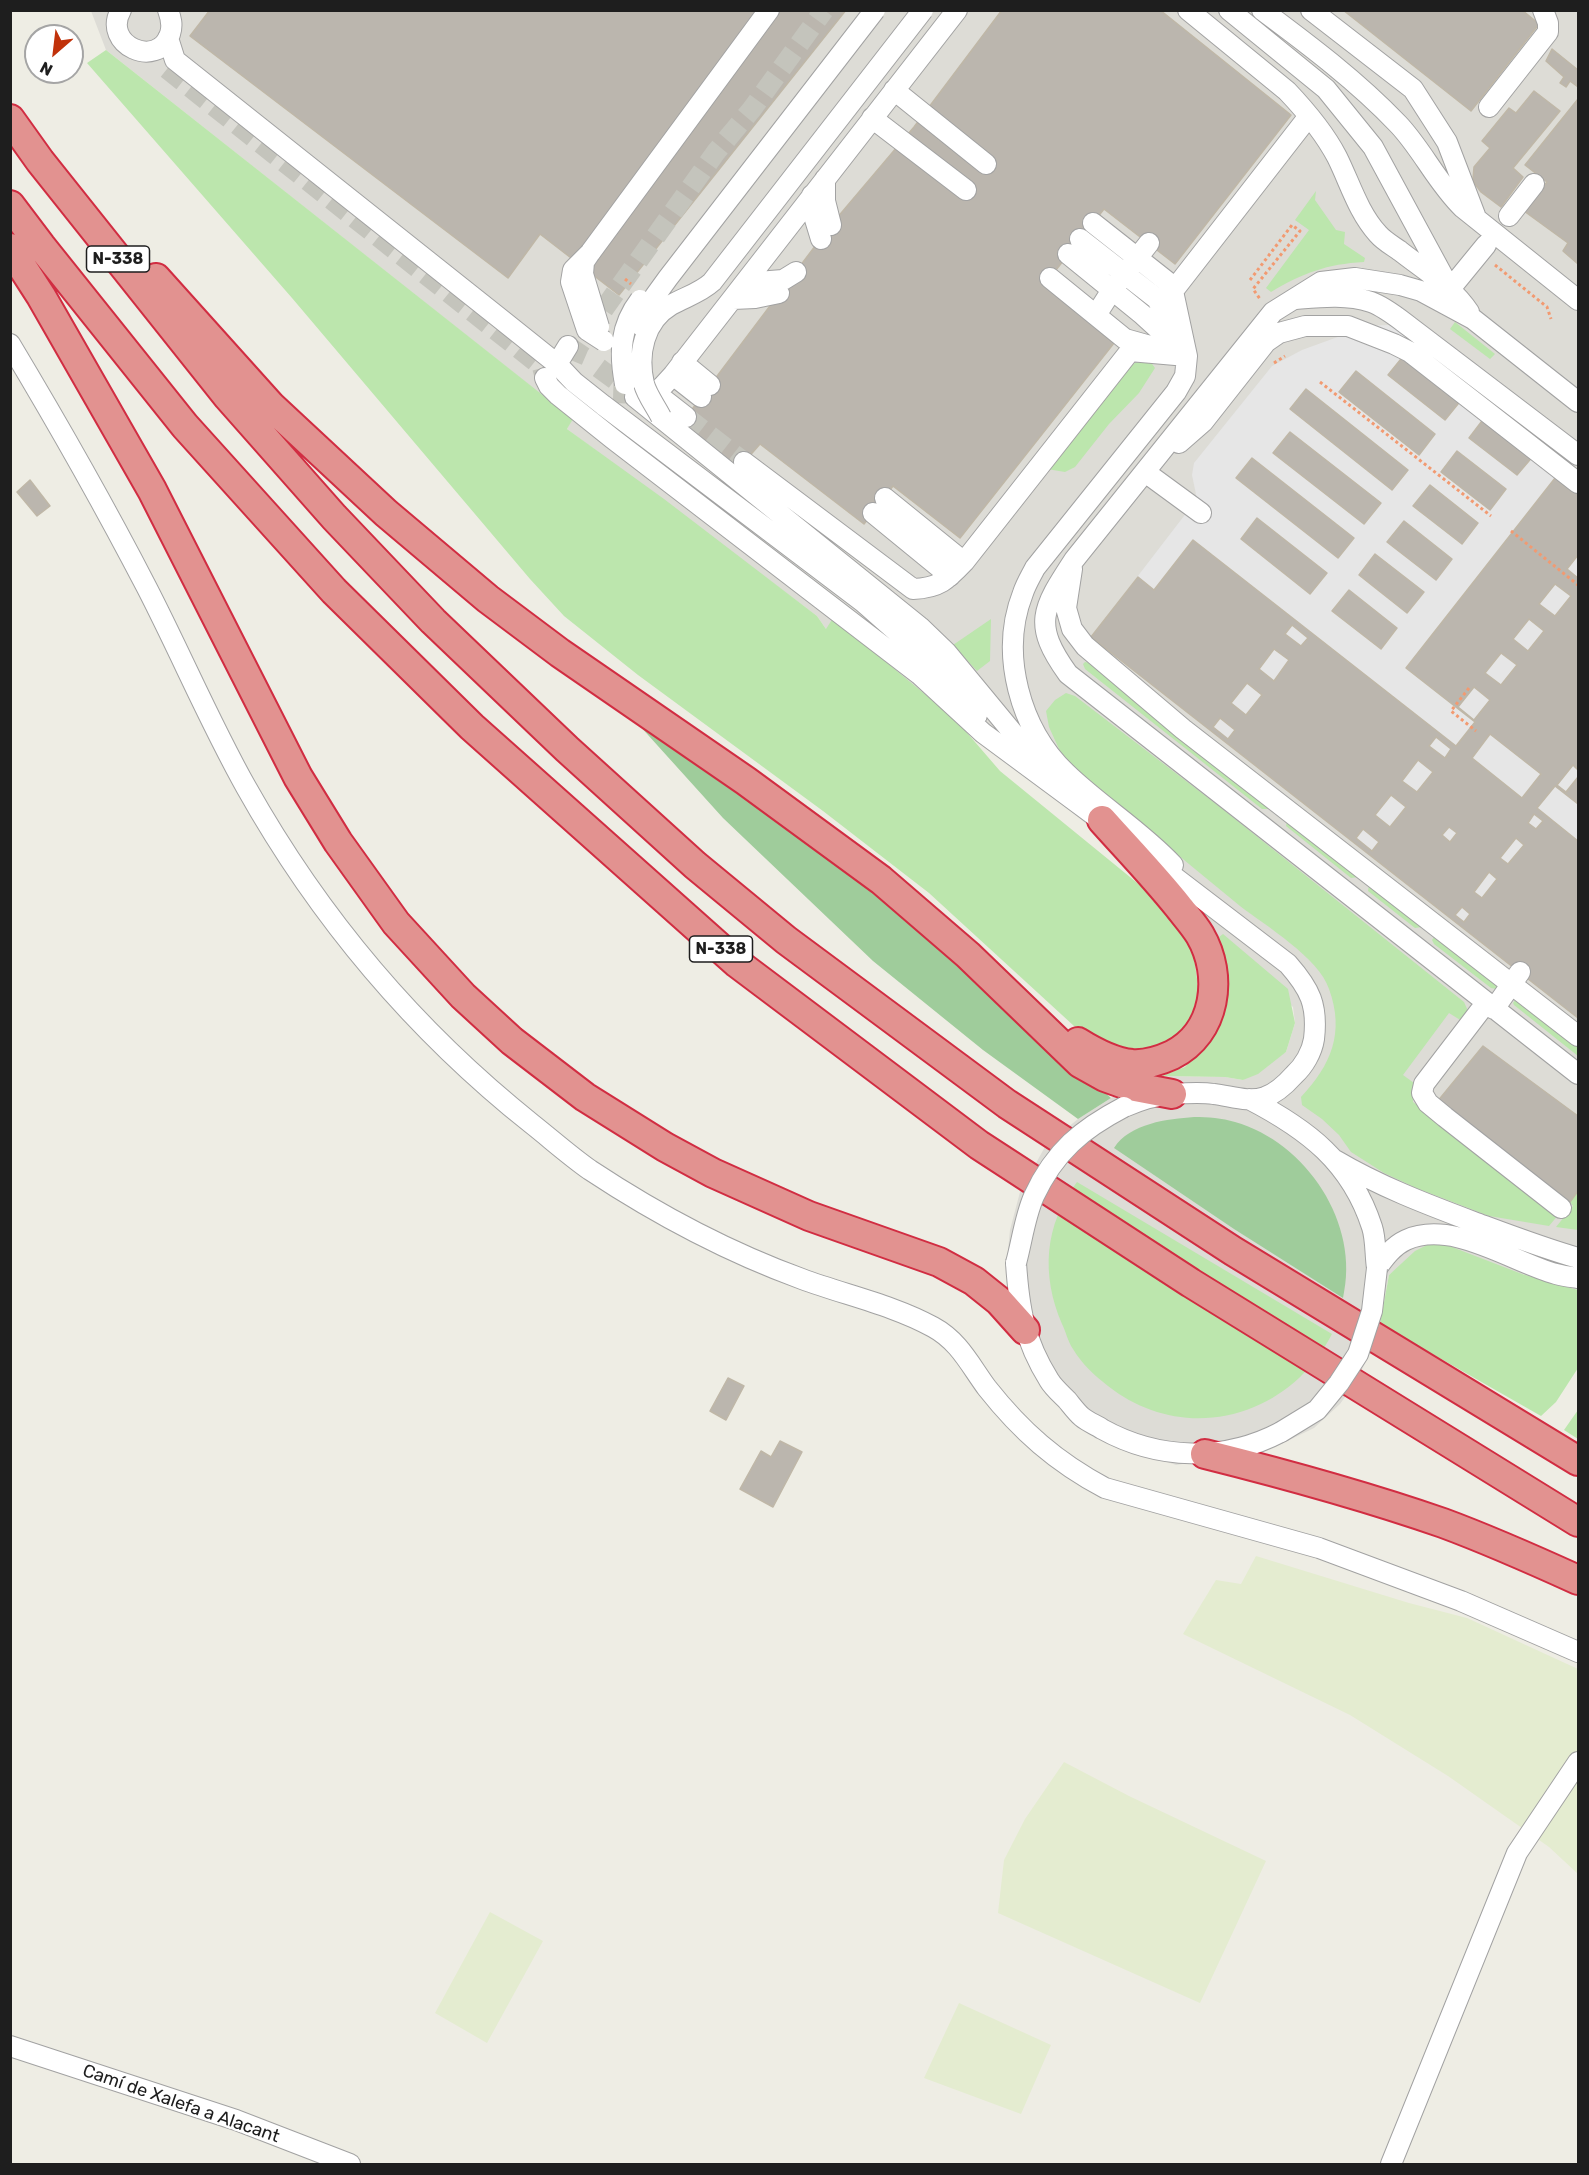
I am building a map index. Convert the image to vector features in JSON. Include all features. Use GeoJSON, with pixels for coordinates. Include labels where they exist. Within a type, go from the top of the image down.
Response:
{"type":"FeatureCollection","features":[{"type":"Feature","properties":{"kind":"highway"},"geometry":{"type":"LineString","coordinates":[[10,106],[41,140],[126,245],[271,406],[386,513],[488,599],[560,653],[746,781],[880,880],[968,955],[1080,1063],[1105,1077],[1130,1086],[1172,1094]]}},
{"type":"Feature","properties":{"kind":"highway","name":"N-338"},"geometry":{"type":"LineString","coordinates":[[10,119],[40,161],[220,388],[334,517],[433,621],[567,749],[696,865],[786,940],[1007,1104],[1233,1251],[1578,1461]]}},
{"type":"Feature","properties":{"kind":"highway","name":"N-338"},"geometry":{"type":"LineString","coordinates":[[10,205],[40,246],[185,426],[334,591],[472,727],[737,963],[979,1145],[1201,1289],[1578,1522]]}},
{"type":"Feature","properties":{"kind":"highway"},"geometry":{"type":"LineString","coordinates":[[10,248],[41,296],[152,490],[265,715],[304,786],[338,842],[396,923],[463,996],[512,1041],[585,1097],[665,1147],[712,1173],[809,1216],[939,1262],[974,1281],[999,1301],[1025,1330]]}},
{"type":"Feature","properties":{"kind":"highway"},"geometry":{"type":"LineString","coordinates":[[800,820],[856,855],[960,934],[1069,1036],[1099,1055],[1132,1064],[1157,1062],[1179,1051],[1196,1038],[1207,1019],[1213,999],[1213,979],[1208,956],[1200,935],[1184,914],[1102,820]]}},
{"type":"Feature","properties":{"kind":"highway"},"geometry":{"type":"LineString","coordinates":[[1205,1454],[1344,1491],[1444,1524],[1516,1552],[1578,1580]]}},
{"type":"Feature","properties":{"kind":"street"},"geometry":{"type":"LineString","coordinates":[[121,10],[117,23],[118,32],[128,47],[146,52],[163,45],[168,38],[171,30],[169,11]]}},
{"type":"Feature","properties":{"kind":"street"},"geometry":{"type":"LineString","coordinates":[[769,10],[590,253],[573,270],[571,282],[587,330],[607,348],[625,384],[635,397],[877,591],[947,653],[1018,739],[1102,820]]}},
{"type":"Feature","properties":{"kind":"street"},"geometry":{"type":"LineString","coordinates":[[661,417],[634,380],[632,358],[635,337],[644,315],[668,278],[875,10]]}},
{"type":"Feature","properties":{"kind":"street"},"geometry":{"type":"LineString","coordinates":[[661,417],[644,384],[642,366],[643,342],[652,321],[671,305],[699,292],[712,282],[923,10]]}},
{"type":"Feature","properties":{"kind":"street"},"geometry":{"type":"LineString","coordinates":[[686,417],[654,392],[662,387],[678,369],[957,10]]}},
{"type":"Feature","properties":{"kind":"street"},"geometry":{"type":"LineString","coordinates":[[1188,10],[1287,91],[1310,116],[1337,156],[1368,221],[1380,236],[1450,289],[1473,319]]}},
{"type":"Feature","properties":{"kind":"street"},"geometry":{"type":"LineString","coordinates":[[1229,10],[1326,89],[1373,147],[1450,289]]}},
{"type":"Feature","properties":{"kind":"street"},"geometry":{"type":"LineString","coordinates":[[1262,10],[1312,47],[1398,124],[1430,164],[1451,196],[1578,300]]}},
{"type":"Feature","properties":{"kind":"street"},"geometry":{"type":"LineString","coordinates":[[1311,10],[1413,89],[1447,142],[1476,218]]}},
{"type":"Feature","properties":{"kind":"street"},"geometry":{"type":"LineString","coordinates":[[1489,107],[1548,32],[1548,23],[1543,10]]}},
{"type":"Feature","properties":{"kind":"street"},"geometry":{"type":"LineString","coordinates":[[168,38],[175,60],[551,371],[574,382],[863,602],[930,661],[1012,755]]}},
{"type":"Feature","properties":{"kind":"street"},"geometry":{"type":"LineString","coordinates":[[874,115],[976,177],[891,93]]}},
{"type":"Feature","properties":{"kind":"street"},"geometry":{"type":"LineString","coordinates":[[1173,291],[1310,116]]}},
{"type":"Feature","properties":{"kind":"street"},"geometry":{"type":"LineString","coordinates":[[812,195],[814,216],[826,232],[825,179]]}},
{"type":"Feature","properties":{"kind":"street"},"geometry":{"type":"LineString","coordinates":[[1509,216],[1534,184]]}},
{"type":"Feature","properties":{"kind":"street"},"geometry":{"type":"LineString","coordinates":[[1450,289],[1486,245]]}},
{"type":"Feature","properties":{"kind":"street"},"geometry":{"type":"LineString","coordinates":[[1071,250],[1120,281],[1143,315],[1187,356]]}},
{"type":"Feature","properties":{"kind":"street"},"geometry":{"type":"LineString","coordinates":[[1071,250],[1120,281],[1162,290],[1187,356]]}},
{"type":"Feature","properties":{"kind":"street"},"geometry":{"type":"LineString","coordinates":[[1071,250],[1120,281],[1169,283],[1173,291],[1187,356],[1185,376],[1176,392],[1035,568],[1022,594],[1014,645],[1014,670],[1018,688],[1035,732],[1048,752],[1068,775],[1159,850],[1177,869],[1191,892]]}},
{"type":"Feature","properties":{"kind":"street"},"geometry":{"type":"LineString","coordinates":[[745,283],[783,280],[796,272]]}},
{"type":"Feature","properties":{"kind":"street"},"geometry":{"type":"LineString","coordinates":[[607,348],[616,318],[626,301],[644,286],[668,278]]}},
{"type":"Feature","properties":{"kind":"street"},"geometry":{"type":"LineString","coordinates":[[625,384],[621,347],[628,318],[649,291],[668,278]]}},
{"type":"Feature","properties":{"kind":"street"},"geometry":{"type":"LineString","coordinates":[[1578,402],[1473,319],[1421,291],[1400,285],[1355,278],[1321,282],[1273,312],[1074,560],[1054,591],[1046,614],[1045,633],[1054,654],[1068,675],[1578,1074]]}},
{"type":"Feature","properties":{"kind":"street"},"geometry":{"type":"LineString","coordinates":[[1120,281],[1125,339],[1187,356]]}},
{"type":"Feature","properties":{"kind":"street"},"geometry":{"type":"LineString","coordinates":[[733,299],[779,294]]}},
{"type":"Feature","properties":{"kind":"street"},"geometry":{"type":"LineString","coordinates":[[1291,299],[1336,297],[1371,302],[1381,307],[1578,455]]}},
{"type":"Feature","properties":{"kind":"street"},"geometry":{"type":"LineString","coordinates":[[1145,472],[1203,422],[1266,342],[1279,333],[1305,326],[1348,326],[1410,352],[1578,483]]}},
{"type":"Feature","properties":{"kind":"street"},"geometry":{"type":"LineString","coordinates":[[10,344],[56,422],[146,586],[245,786],[294,866],[343,935],[380,980],[427,1030],[495,1094],[588,1168],[661,1213],[731,1250],[799,1278],[908,1315],[936,1329],[961,1348],[986,1386],[1027,1435],[1073,1470],[1105,1488],[1319,1548],[1461,1602],[1578,1652]]}},
{"type":"Feature","properties":{"kind":"street"},"geometry":{"type":"LineString","coordinates":[[568,346],[551,371],[549,386],[579,407],[919,674],[976,727],[1102,820],[1191,892],[1288,964],[1304,982],[1313,1000],[1316,1026],[1313,1047],[1301,1069],[1282,1088],[1264,1097],[1250,1099],[1212,1094],[1172,1094],[1147,1097],[1124,1107],[1095,1122],[1070,1142],[1049,1169],[1033,1197],[1016,1263],[1019,1304],[1025,1330],[1050,1382],[1082,1417],[1124,1441],[1175,1454],[1205,1454],[1259,1444],[1317,1410],[1339,1383],[1358,1354],[1372,1311],[1377,1268],[1372,1228],[1358,1194],[1335,1160],[1322,1146],[1300,1127],[1250,1099]]}},
{"type":"Feature","properties":{"kind":"street"},"geometry":{"type":"LineString","coordinates":[[744,462],[913,589],[927,589],[954,572],[1130,351],[1187,356]]}},
{"type":"Feature","properties":{"kind":"street"},"geometry":{"type":"LineString","coordinates":[[678,369],[706,391]]}},
{"type":"Feature","properties":{"kind":"street"},"geometry":{"type":"LineString","coordinates":[[1145,472],[1201,513]]}},
{"type":"Feature","properties":{"kind":"street"},"geometry":{"type":"LineString","coordinates":[[954,572],[876,509],[954,572]]}},
{"type":"Feature","properties":{"kind":"street"},"geometry":{"type":"LineString","coordinates":[[1074,560],[1066,608],[1072,628],[1085,646],[1183,729],[1287,802],[1516,978],[1578,1036]]}},
{"type":"Feature","properties":{"kind":"street"},"geometry":{"type":"LineString","coordinates":[[1440,919],[1424,941],[1426,948],[1468,989]]}},
{"type":"Feature","properties":{"kind":"street"},"geometry":{"type":"LineString","coordinates":[[1516,978],[1424,1084],[1422,1094],[1428,1103],[1445,1117],[1561,1208]]}},
{"type":"Feature","properties":{"kind":"street"},"geometry":{"type":"LineString","coordinates":[[1335,1160],[1370,1180],[1415,1200],[1540,1248],[1578,1258]]}},
{"type":"Feature","properties":{"kind":"street"},"geometry":{"type":"LineString","coordinates":[[1377,1268],[1390,1251],[1407,1240],[1428,1233],[1464,1238],[1556,1274],[1578,1278]]}},
{"type":"Feature","properties":{"kind":"street"},"geometry":{"type":"LineString","coordinates":[[1391,2164],[1517,1853],[1578,1762]]}},
{"type":"Feature","properties":{"kind":"street","name":"Camí de Xalefa a Alacant"},"geometry":{"type":"LineString","coordinates":[[10,2046],[236,2120],[350,2164]]}},
{"type":"Feature","properties":{"kind":"path"},"geometry":{"type":"LineString","coordinates":[[1250,280],[1292,225],[1300,231],[1253,289],[1263,303]]}},
{"type":"Feature","properties":{"kind":"path"},"geometry":{"type":"LineString","coordinates":[[1499,260],[1494,266],[1547,307],[1551,319]]}},
{"type":"Feature","properties":{"kind":"path"},"geometry":{"type":"LineString","coordinates":[[1320,382],[1491,516]]}},
{"type":"Feature","properties":{"kind":"path"},"geometry":{"type":"LineString","coordinates":[[1510,531],[1578,585]]}},
{"type":"Feature","properties":{"kind":"path"},"geometry":{"type":"LineString","coordinates":[[1469,688],[1450,711],[1476,731]]}},
{"type":"Feature","properties":{"kind":"shaded area"},"geometry":{"type":"Polygon","coordinates":[[[91,11],[1578,11],[1578,1290],[1522,1274],[1394,1271],[1389,1275],[1380,1324],[1368,1357],[1357,1380],[1340,1404],[1314,1428],[1281,1444],[1251,1453],[1176,1465],[1117,1445],[1079,1422],[1009,1297],[1010,1230],[1020,1192],[1046,1145],[1078,1119],[1111,1098],[1161,1076],[1225,1077],[1243,1080],[1286,1052],[1295,1023],[1293,1007],[1157,880],[956,720],[826,629],[817,616],[567,429],[572,419],[106,50],[91,11]]]}},
{"type":"Feature","properties":{"kind":"shaded area"},"geometry":{"type":"Polygon","coordinates":[[[1388,325],[1398,329],[1578,472],[1578,1018],[1091,637],[1197,499],[1192,475],[1194,463],[1272,366],[1302,350],[1368,326],[1388,325]]]}},
{"type":"Feature","properties":{"kind":"green space"},"geometry":{"type":"Polygon","coordinates":[[[106,50],[573,419],[567,429],[664,499],[817,616],[826,629],[833,618],[956,720],[1000,771],[1166,909],[1187,941],[1194,957],[1198,986],[1190,1019],[1172,1040],[1144,1049],[1128,1050],[1088,1036],[1074,1026],[929,893],[823,811],[638,675],[564,616],[87,63],[106,50]]]}},
{"type":"Feature","properties":{"kind":"green space"},"geometry":{"type":"Polygon","coordinates":[[[1316,191],[1315,200],[1336,230],[1345,232],[1344,244],[1365,258],[1364,262],[1338,265],[1316,271],[1271,292],[1266,288],[1309,230],[1295,220],[1316,191]]]}},
{"type":"Feature","properties":{"kind":"green space"},"geometry":{"type":"Polygon","coordinates":[[[1455,322],[1495,354],[1490,359],[1450,329],[1455,322]]]}},
{"type":"Feature","properties":{"kind":"green space"},"geometry":{"type":"Polygon","coordinates":[[[1143,360],[1150,361],[1155,368],[1139,393],[1109,424],[1075,467],[1065,472],[1047,469],[1128,368],[1143,360]]]}},
{"type":"Feature","properties":{"kind":"green space"},"geometry":{"type":"Polygon","coordinates":[[[991,619],[990,661],[977,671],[953,645],[991,619]]]}},
{"type":"Feature","properties":{"kind":"green space"},"geometry":{"type":"Polygon","coordinates":[[[1091,663],[1269,808],[1262,809],[1085,669],[1083,664],[1091,663]]]}},
{"type":"Feature","properties":{"kind":"green space"},"geometry":{"type":"Polygon","coordinates":[[[1066,693],[1075,696],[1220,807],[1464,1002],[1468,1011],[1465,1023],[1449,1013],[1403,1075],[1414,1083],[1413,1102],[1559,1214],[1549,1226],[1489,1216],[1384,1173],[1351,1152],[1339,1135],[1302,1105],[1301,1097],[1320,1073],[1332,1048],[1335,1034],[1334,1005],[1323,977],[1315,966],[1290,943],[1240,906],[1064,760],[1049,727],[1046,711],[1055,700],[1066,693]]]}},
{"type":"Feature","properties":{"kind":"green space"},"geometry":{"type":"Polygon","coordinates":[[[611,694],[868,886],[1111,1098],[1078,1119],[983,1050],[873,961],[723,818],[611,694]]]}},
{"type":"Feature","properties":{"kind":"green space"},"geometry":{"type":"Polygon","coordinates":[[[1287,821],[1358,877],[1351,878],[1286,826],[1287,821]]]}},
{"type":"Feature","properties":{"kind":"green space"},"geometry":{"type":"Polygon","coordinates":[[[1369,885],[1422,927],[1415,928],[1368,891],[1369,885]]]}},
{"type":"Feature","properties":{"kind":"green space"},"geometry":{"type":"Polygon","coordinates":[[[1223,934],[1288,989],[1295,1023],[1286,1052],[1258,1074],[1243,1080],[1225,1077],[1161,1076],[1185,1067],[1213,1036],[1223,1008],[1214,941],[1223,934]]]}},
{"type":"Feature","properties":{"kind":"green space"},"geometry":{"type":"Polygon","coordinates":[[[1435,936],[1498,985],[1496,989],[1491,988],[1434,944],[1432,940],[1435,936]]]}},
{"type":"Feature","properties":{"kind":"green space"},"geometry":{"type":"Polygon","coordinates":[[[1516,999],[1578,1046],[1578,1056],[1514,1005],[1516,999]]]}},
{"type":"Feature","properties":{"kind":"green space"},"geometry":{"type":"Polygon","coordinates":[[[1194,1117],[1235,1122],[1261,1132],[1305,1167],[1322,1190],[1335,1215],[1344,1242],[1346,1270],[1343,1298],[1234,1229],[1114,1148],[1121,1140],[1139,1128],[1161,1121],[1194,1117]]]}},
{"type":"Feature","properties":{"kind":"green space"},"geometry":{"type":"Polygon","coordinates":[[[1077,1182],[1332,1334],[1309,1368],[1289,1386],[1266,1401],[1254,1407],[1216,1417],[1178,1417],[1159,1413],[1124,1397],[1108,1386],[1084,1364],[1071,1346],[1055,1306],[1051,1287],[1049,1251],[1052,1233],[1066,1198],[1077,1182]]]}},
{"type":"Feature","properties":{"kind":"green space"},"geometry":{"type":"Polygon","coordinates":[[[1578,1192],[1578,1230],[1556,1227],[1573,1206],[1570,1202],[1578,1192]]]}},
{"type":"Feature","properties":{"kind":"green space"},"geometry":{"type":"Polygon","coordinates":[[[1439,1242],[1522,1274],[1578,1290],[1578,1368],[1556,1402],[1541,1416],[1380,1324],[1389,1275],[1415,1251],[1439,1242]]]}},
{"type":"Feature","properties":{"kind":"green space"},"geometry":{"type":"Polygon","coordinates":[[[1578,1410],[1578,1439],[1564,1430],[1578,1410]]]}},
{"type":"Feature","properties":{"kind":"green space"},"geometry":{"type":"Polygon","coordinates":[[[1256,1556],[1409,1603],[1467,1618],[1578,1669],[1578,1874],[1549,1847],[1448,1776],[1350,1715],[1183,1634],[1216,1580],[1241,1584],[1256,1556]]]}},
{"type":"Feature","properties":{"kind":"green space"},"geometry":{"type":"Polygon","coordinates":[[[1064,1762],[1129,1796],[1266,1861],[1200,2003],[998,1913],[1004,1860],[1025,1819],[1064,1762]]]}},
{"type":"Feature","properties":{"kind":"green space"},"geometry":{"type":"Polygon","coordinates":[[[490,1912],[543,1941],[487,2043],[435,2013],[490,1912]]]}},
{"type":"Feature","properties":{"kind":"green space"},"geometry":{"type":"Polygon","coordinates":[[[959,2003],[1051,2045],[1021,2114],[924,2078],[959,2003]]]}},
{"type":"Feature","properties":{"kind":"building"},"geometry":{"type":"Polygon","coordinates":[[[210,10],[846,10],[619,295],[540,234],[508,278],[190,36],[210,10]]]}},
{"type":"Feature","properties":{"kind":"building"},"geometry":{"type":"Polygon","coordinates":[[[1002,10],[1160,10],[1291,115],[1175,264],[1104,209],[1052,275],[1042,283],[1114,343],[960,538],[893,486],[864,524],[760,444],[739,468],[681,424],[831,225],[914,127],[1002,10]]]}},
{"type":"Feature","properties":{"kind":"building"},"geometry":{"type":"Polygon","coordinates":[[[1343,10],[1522,10],[1539,24],[1471,111],[1343,10]]]}},
{"type":"Feature","properties":{"kind":"building"},"geometry":{"type":"Polygon","coordinates":[[[1552,49],[1578,70],[1578,87],[1570,81],[1566,87],[1560,83],[1564,77],[1546,61],[1552,49]]]}},
{"type":"Feature","properties":{"kind":"building"},"geometry":{"type":"Polygon","coordinates":[[[1534,91],[1560,111],[1513,168],[1523,177],[1501,207],[1481,192],[1475,184],[1474,167],[1490,148],[1482,141],[1509,108],[1516,113],[1534,91]]]}},
{"type":"Feature","properties":{"kind":"building"},"geometry":{"type":"Polygon","coordinates":[[[1578,99],[1578,264],[1563,251],[1568,243],[1524,211],[1547,182],[1525,165],[1578,99]]]}},
{"type":"Feature","properties":{"kind":"building"},"geometry":{"type":"Polygon","coordinates":[[[1405,354],[1462,399],[1445,420],[1388,375],[1405,354]]]}},
{"type":"Feature","properties":{"kind":"building"},"geometry":{"type":"Polygon","coordinates":[[[1356,371],[1435,434],[1419,455],[1339,392],[1356,371]]]}},
{"type":"Feature","properties":{"kind":"building"},"geometry":{"type":"Polygon","coordinates":[[[1306,389],[1408,470],[1392,490],[1290,409],[1306,389]]]}},
{"type":"Feature","properties":{"kind":"building"},"geometry":{"type":"Polygon","coordinates":[[[1485,417],[1534,455],[1517,475],[1469,438],[1485,417]]]}},
{"type":"Feature","properties":{"kind":"building"},"geometry":{"type":"Polygon","coordinates":[[[1290,432],[1381,503],[1364,524],[1273,453],[1290,432]]]}},
{"type":"Feature","properties":{"kind":"building"},"geometry":{"type":"Polygon","coordinates":[[[1457,451],[1506,489],[1490,510],[1441,472],[1457,451]]]}},
{"type":"Feature","properties":{"kind":"building"},"geometry":{"type":"Polygon","coordinates":[[[1252,458],[1354,538],[1338,558],[1236,478],[1252,458]]]}},
{"type":"Feature","properties":{"kind":"building"},"geometry":{"type":"Polygon","coordinates":[[[1559,473],[1578,488],[1578,555],[1567,569],[1578,578],[1578,770],[1573,765],[1557,785],[1566,792],[1578,777],[1578,804],[1555,786],[1537,808],[1578,841],[1578,1018],[1091,637],[1138,577],[1154,590],[1193,540],[1456,746],[1475,722],[1406,668],[1559,473]],[[1555,584],[1539,604],[1555,616],[1571,596],[1555,584]],[[1529,619],[1513,639],[1528,651],[1544,631],[1529,619]],[[1292,625],[1285,634],[1301,646],[1308,638],[1292,625]],[[1274,649],[1259,669],[1274,681],[1289,660],[1274,649]],[[1501,653],[1485,673],[1501,685],[1517,665],[1501,653]],[[1247,683],[1231,703],[1246,715],[1262,695],[1247,683]],[[1474,687],[1458,707],[1474,720],[1490,700],[1474,687]],[[1220,718],[1213,727],[1228,739],[1235,730],[1220,718]],[[1490,734],[1472,758],[1522,798],[1541,774],[1490,734]],[[1436,737],[1429,746],[1445,758],[1451,749],[1436,737]],[[1418,760],[1402,781],[1417,792],[1433,772],[1418,760]],[[1391,795],[1375,815],[1390,827],[1406,807],[1391,795]],[[1534,814],[1528,823],[1536,829],[1543,821],[1534,814]],[[1449,827],[1442,835],[1450,842],[1457,833],[1449,827]],[[1363,829],[1356,838],[1372,851],[1379,842],[1363,829]],[[1516,838],[1500,858],[1508,864],[1524,845],[1516,838]],[[1489,872],[1474,892],[1482,898],[1497,879],[1489,872]],[[1462,907],[1455,915],[1464,922],[1470,914],[1462,907]]]}},
{"type":"Feature","properties":{"kind":"building"},"geometry":{"type":"Polygon","coordinates":[[[30,480],[50,506],[37,516],[17,492],[30,480]]]}},
{"type":"Feature","properties":{"kind":"building"},"geometry":{"type":"Polygon","coordinates":[[[1430,485],[1478,523],[1462,544],[1413,506],[1430,485]]]}},
{"type":"Feature","properties":{"kind":"building"},"geometry":{"type":"Polygon","coordinates":[[[1257,518],[1327,573],[1310,594],[1241,539],[1257,518]]]}},
{"type":"Feature","properties":{"kind":"building"},"geometry":{"type":"Polygon","coordinates":[[[1404,521],[1452,559],[1436,580],[1387,542],[1404,521]]]}},
{"type":"Feature","properties":{"kind":"building"},"geometry":{"type":"Polygon","coordinates":[[[1375,554],[1424,592],[1407,613],[1359,575],[1375,554]]]}},
{"type":"Feature","properties":{"kind":"building"},"geometry":{"type":"Polygon","coordinates":[[[1349,590],[1397,628],[1381,649],[1332,611],[1349,590]]]}},
{"type":"Feature","properties":{"kind":"building"},"geometry":{"type":"Polygon","coordinates":[[[1483,1046],[1578,1116],[1578,1191],[1570,1202],[1437,1102],[1483,1046]]]}},
{"type":"Feature","properties":{"kind":"building"},"geometry":{"type":"Polygon","coordinates":[[[728,1378],[744,1386],[726,1420],[710,1411],[728,1378]]]}},
{"type":"Feature","properties":{"kind":"building"},"geometry":{"type":"Polygon","coordinates":[[[780,1441],[802,1452],[773,1507],[740,1489],[761,1451],[771,1457],[780,1441]]]}},
{"type":"Feature","properties":{"kind":"tunnel"},"geometry":{"type":"LineString","coordinates":[[563,389],[564,381],[579,346],[606,306],[716,152],[752,109],[824,10]]}},
{"type":"Feature","properties":{"kind":"tunnel"},"geometry":{"type":"LineString","coordinates":[[167,69],[542,367],[545,378],[559,381],[565,379]]}},
{"type":"Feature","properties":{"kind":"tunnel"},"geometry":{"type":"LineString","coordinates":[[583,406],[651,314]]}},
{"type":"Feature","properties":{"kind":"tunnel"},"geometry":{"type":"LineString","coordinates":[[594,415],[611,393],[646,394]]}},
{"type":"Feature","properties":{"kind":"tunnel"},"geometry":{"type":"LineString","coordinates":[[686,417],[744,462]]}}]}
